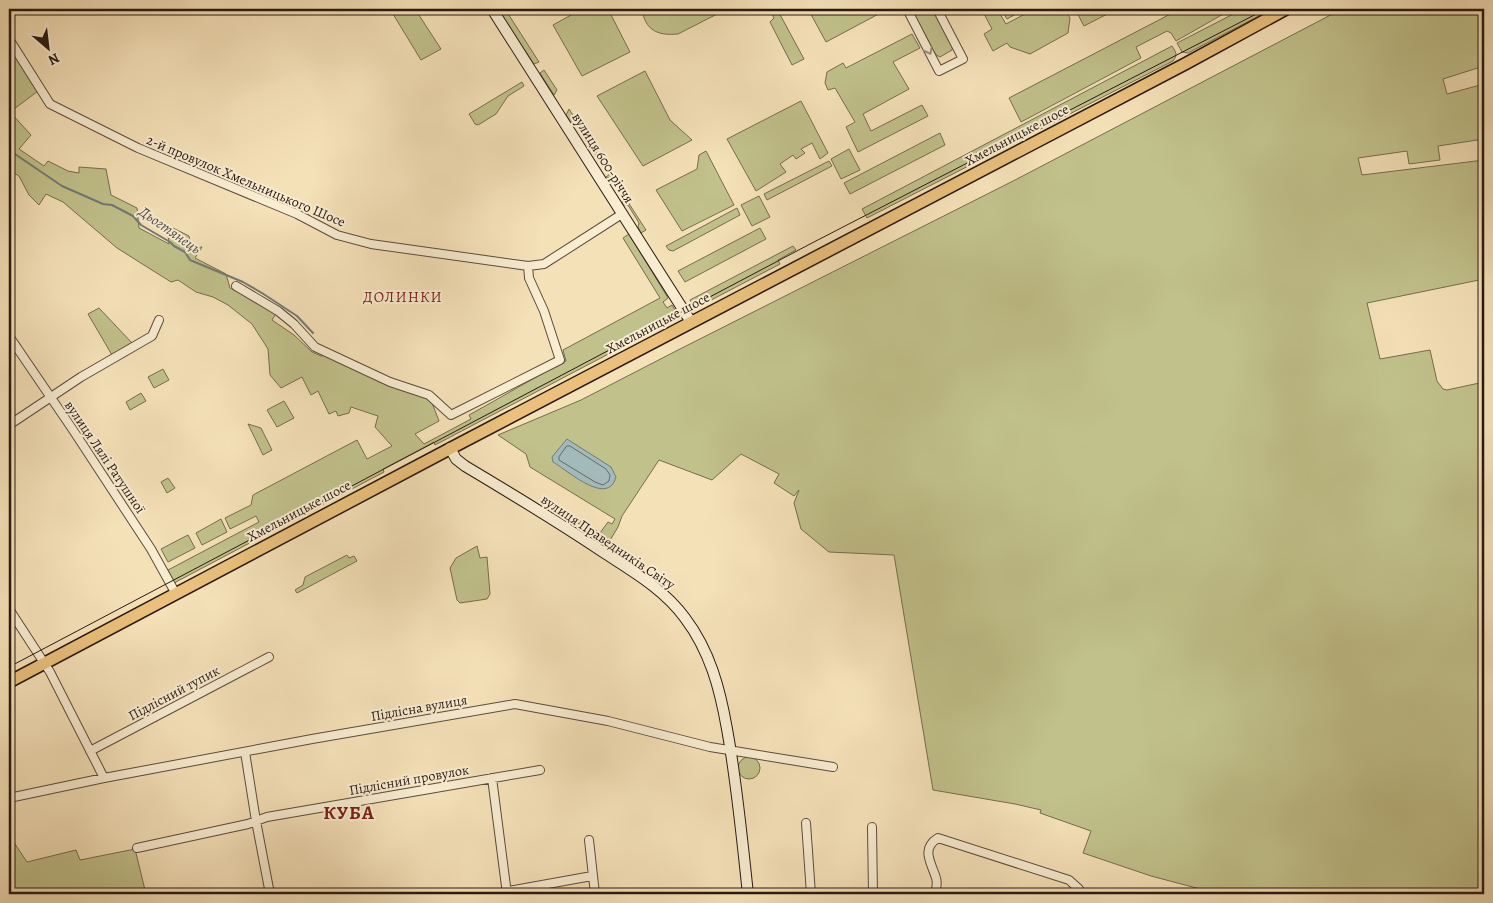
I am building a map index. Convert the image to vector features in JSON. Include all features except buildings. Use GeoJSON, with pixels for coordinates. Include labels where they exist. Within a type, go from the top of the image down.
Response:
{"type":"FeatureCollection","features":[{"type":"Feature","properties":{"kind":"main road","name":"вулиця 600-річчя"},"geometry":{"type":"LineString","coordinates":[[492,9],[691,322]]}},
{"type":"Feature","properties":{"kind":"main road","name":"Хмельницьке шосе"},"geometry":{"type":"LineString","coordinates":[[9,682],[450,448],[1185,64],[1286,9]]}},
{"type":"Feature","properties":{"kind":"main road","name":"вулиця Праведників Світу"},"geometry":{"type":"LineString","coordinates":[[450,448],[456,459],[465,466],[553,519],[648,582],[669,598],[685,617],[707,653],[721,696],[732,751],[748,894]]}},
{"type":"Feature","properties":{"kind":"street"},"geometry":{"type":"LineString","coordinates":[[907,9],[940,71],[963,59],[937,9]]}},
{"type":"Feature","properties":{"kind":"street","name":"2-й провулок Хмельницького Шосе"},"geometry":{"type":"LineString","coordinates":[[9,40],[50,104],[138,148],[297,214],[337,235],[371,244],[528,266],[544,264],[622,214]]}},
{"type":"Feature","properties":{"kind":"street"},"geometry":{"type":"LineString","coordinates":[[236,286],[278,311],[294,324],[315,347],[390,382],[429,395],[451,414],[560,360],[544,311],[529,278],[528,266]]}},
{"type":"Feature","properties":{"kind":"street"},"geometry":{"type":"LineString","coordinates":[[9,425],[81,377],[152,336],[159,320]]}},
{"type":"Feature","properties":{"kind":"street","name":"вулиця Лялі Ратушної"},"geometry":{"type":"LineString","coordinates":[[9,336],[152,549],[176,594]]}},
{"type":"Feature","properties":{"kind":"street"},"geometry":{"type":"LineString","coordinates":[[9,609],[44,664],[104,778]]}},
{"type":"Feature","properties":{"kind":"street","name":"Підлісний тупик"},"geometry":{"type":"LineString","coordinates":[[90,750],[269,657]]}},
{"type":"Feature","properties":{"kind":"street","name":"Підлісна вулиця"},"geometry":{"type":"LineString","coordinates":[[9,798],[104,778],[515,704],[608,721],[710,748],[833,767]]}},
{"type":"Feature","properties":{"kind":"street"},"geometry":{"type":"LineString","coordinates":[[245,752],[270,894]]}},
{"type":"Feature","properties":{"kind":"street","name":"Підлісний провулок"},"geometry":{"type":"LineString","coordinates":[[137,848],[256,822],[267,817],[540,770]]}},
{"type":"Feature","properties":{"kind":"street"},"geometry":{"type":"LineString","coordinates":[[492,778],[507,893]]}},
{"type":"Feature","properties":{"kind":"street"},"geometry":{"type":"LineString","coordinates":[[806,823],[811,894]]}},
{"type":"Feature","properties":{"kind":"street"},"geometry":{"type":"LineString","coordinates":[[872,827],[873,894]]}},
{"type":"Feature","properties":{"kind":"street"},"geometry":{"type":"LineString","coordinates":[[935,894],[937,880],[928,859],[931,845],[938,838],[1069,880],[1079,889]]}},
{"type":"Feature","properties":{"kind":"street"},"geometry":{"type":"LineString","coordinates":[[589,840],[594,894]]}},
{"type":"Feature","properties":{"kind":"street"},"geometry":{"type":"LineString","coordinates":[[492,894],[507,893],[592,876]]}},
{"type":"Feature","properties":{"kind":"green space"},"geometry":{"type":"Polygon","coordinates":[[[402,9],[415,9],[441,49],[421,60],[393,14],[402,9]]]}},
{"type":"Feature","properties":{"kind":"green space"},"geometry":{"type":"Polygon","coordinates":[[[497,9],[505,9],[539,62],[534,64],[497,9]]]}},
{"type":"Feature","properties":{"kind":"green space"},"geometry":{"type":"Polygon","coordinates":[[[582,9],[608,9],[630,52],[582,76],[553,25],[582,9]]]}},
{"type":"Feature","properties":{"kind":"green space"},"geometry":{"type":"Polygon","coordinates":[[[642,9],[727,9],[678,34],[664,34],[658,33],[649,27],[642,9]]]}},
{"type":"Feature","properties":{"kind":"green space"},"geometry":{"type":"Polygon","coordinates":[[[769,9],[777,9],[804,59],[792,65],[770,22],[774,18],[769,9]]]}},
{"type":"Feature","properties":{"kind":"green space"},"geometry":{"type":"Polygon","coordinates":[[[808,9],[888,9],[826,42],[808,9]]]}},
{"type":"Feature","properties":{"kind":"green space"},"geometry":{"type":"Polygon","coordinates":[[[911,9],[933,9],[953,46],[952,50],[940,57],[936,55],[911,9]]]}},
{"type":"Feature","properties":{"kind":"green space"},"geometry":{"type":"Polygon","coordinates":[[[983,9],[997,9],[1006,24],[1025,14],[1028,9],[1065,9],[1070,18],[1068,33],[1030,54],[1010,47],[1007,43],[993,51],[984,34],[992,29],[983,9]]]}},
{"type":"Feature","properties":{"kind":"green space"},"geometry":{"type":"Polygon","coordinates":[[[1001,9],[1025,9],[1007,19],[1001,9]]]}},
{"type":"Feature","properties":{"kind":"green space"},"geometry":{"type":"Polygon","coordinates":[[[1075,9],[1117,9],[1084,26],[1075,9]]]}},
{"type":"Feature","properties":{"kind":"green space"},"geometry":{"type":"Polygon","coordinates":[[[1180,9],[1232,9],[1176,41],[1171,33],[1167,31],[1136,47],[1141,58],[1021,122],[1009,98],[1180,9]]]}},
{"type":"Feature","properties":{"kind":"green space"},"geometry":{"type":"Polygon","coordinates":[[[1243,9],[1272,9],[1188,53],[1182,52],[1177,43],[1243,9]]]}},
{"type":"Feature","properties":{"kind":"green space"},"geometry":{"type":"Polygon","coordinates":[[[1342,9],[1484,9],[1484,66],[1443,79],[1447,94],[1484,84],[1484,139],[1438,146],[1440,160],[1409,164],[1407,151],[1358,158],[1362,175],[1484,160],[1484,279],[1367,303],[1380,359],[1430,350],[1437,381],[1443,389],[1447,390],[1484,382],[1484,894],[1219,894],[1151,876],[1083,853],[1091,831],[1040,813],[1041,810],[933,790],[894,555],[829,552],[801,529],[794,503],[799,490],[794,496],[774,483],[779,474],[741,454],[712,480],[659,460],[622,516],[609,542],[560,512],[561,509],[600,533],[608,522],[612,524],[615,519],[530,467],[526,454],[498,435],[581,400],[1017,179],[1342,9]]]}},
{"type":"Feature","properties":{"kind":"green space"},"geometry":{"type":"Polygon","coordinates":[[[9,33],[42,88],[10,112],[31,135],[19,149],[44,166],[48,161],[68,171],[79,173],[79,167],[106,169],[111,195],[137,208],[139,228],[169,244],[167,225],[189,236],[191,248],[202,247],[195,258],[226,274],[230,288],[277,312],[272,320],[294,335],[312,352],[321,356],[329,354],[429,395],[439,421],[415,434],[424,444],[471,419],[469,415],[566,361],[563,350],[660,298],[623,238],[629,234],[668,298],[663,302],[667,308],[672,305],[679,317],[435,445],[434,442],[383,469],[384,472],[174,583],[168,570],[259,522],[256,516],[230,529],[225,518],[251,505],[253,495],[357,440],[367,459],[392,446],[375,427],[378,416],[351,407],[349,413],[338,416],[336,411],[329,414],[318,391],[311,395],[302,377],[281,388],[270,375],[268,349],[252,324],[228,305],[213,297],[196,292],[178,280],[171,282],[117,248],[63,202],[46,194],[39,205],[29,195],[19,176],[9,170],[9,33]]]}},
{"type":"Feature","properties":{"kind":"green space"},"geometry":{"type":"Polygon","coordinates":[[[912,34],[920,48],[893,62],[909,89],[863,114],[871,131],[922,105],[928,116],[858,152],[846,127],[855,122],[835,88],[828,90],[825,83],[827,72],[843,63],[846,68],[912,34]]]}},
{"type":"Feature","properties":{"kind":"green space"},"geometry":{"type":"Polygon","coordinates":[[[1172,46],[1176,54],[1173,61],[867,218],[862,209],[1172,46]]]}},
{"type":"Feature","properties":{"kind":"green space"},"geometry":{"type":"Polygon","coordinates":[[[544,70],[557,90],[554,95],[540,73],[544,70]]]}},
{"type":"Feature","properties":{"kind":"green space"},"geometry":{"type":"Polygon","coordinates":[[[645,71],[670,120],[692,140],[643,166],[597,96],[645,71]]]}},
{"type":"Feature","properties":{"kind":"green space"},"geometry":{"type":"Polygon","coordinates":[[[522,82],[524,86],[508,96],[496,114],[478,125],[475,124],[469,114],[522,82]]]}},
{"type":"Feature","properties":{"kind":"green space"},"geometry":{"type":"Polygon","coordinates":[[[801,101],[828,153],[820,159],[812,143],[801,149],[805,153],[796,159],[793,155],[780,164],[786,172],[756,191],[727,139],[801,101]]]}},
{"type":"Feature","properties":{"kind":"green space"},"geometry":{"type":"Polygon","coordinates":[[[569,109],[605,166],[603,167],[576,124],[571,123],[566,115],[569,109]]]}},
{"type":"Feature","properties":{"kind":"green space"},"geometry":{"type":"Polygon","coordinates":[[[940,133],[945,145],[850,194],[844,183],[940,133]]]}},
{"type":"Feature","properties":{"kind":"green space"},"geometry":{"type":"Polygon","coordinates":[[[849,149],[860,170],[841,179],[831,159],[849,149]]]}},
{"type":"Feature","properties":{"kind":"green space"},"geometry":{"type":"Polygon","coordinates":[[[706,151],[734,205],[682,231],[656,190],[697,169],[699,155],[706,151]]]}},
{"type":"Feature","properties":{"kind":"green space"},"geometry":{"type":"Polygon","coordinates":[[[829,161],[832,166],[767,200],[764,194],[829,161]]]}},
{"type":"Feature","properties":{"kind":"green space"},"geometry":{"type":"Polygon","coordinates":[[[610,174],[646,230],[641,233],[638,227],[639,223],[628,205],[623,205],[623,198],[611,179],[606,177],[610,174]]]}},
{"type":"Feature","properties":{"kind":"green space"},"geometry":{"type":"Polygon","coordinates":[[[759,196],[770,217],[752,226],[741,205],[759,196]]]}},
{"type":"Feature","properties":{"kind":"green space"},"geometry":{"type":"Polygon","coordinates":[[[737,208],[740,215],[673,251],[669,250],[666,246],[737,208]]]}},
{"type":"Feature","properties":{"kind":"green space"},"geometry":{"type":"Polygon","coordinates":[[[760,228],[766,239],[685,282],[678,271],[760,228]]]}},
{"type":"Feature","properties":{"kind":"green space"},"geometry":{"type":"Polygon","coordinates":[[[793,246],[796,250],[778,260],[780,264],[694,309],[690,300],[793,246]]]}},
{"type":"Feature","properties":{"kind":"green space"},"geometry":{"type":"Polygon","coordinates":[[[99,308],[132,343],[112,355],[88,314],[99,308]]]}},
{"type":"Feature","properties":{"kind":"green space"},"geometry":{"type":"Polygon","coordinates":[[[163,369],[169,380],[154,388],[148,377],[163,369]]]}},
{"type":"Feature","properties":{"kind":"green space"},"geometry":{"type":"Polygon","coordinates":[[[141,393],[146,401],[130,410],[126,402],[141,393]]]}},
{"type":"Feature","properties":{"kind":"green space"},"geometry":{"type":"Polygon","coordinates":[[[284,401],[294,418],[277,427],[267,410],[284,401]]]}},
{"type":"Feature","properties":{"kind":"green space"},"geometry":{"type":"Polygon","coordinates":[[[248,424],[261,428],[272,450],[263,455],[248,424]]]}},
{"type":"Feature","properties":{"kind":"green space"},"geometry":{"type":"Polygon","coordinates":[[[168,478],[175,488],[167,493],[161,482],[168,478]]]}},
{"type":"Feature","properties":{"kind":"green space"},"geometry":{"type":"Polygon","coordinates":[[[221,519],[227,532],[202,545],[196,533],[221,519]]]}},
{"type":"Feature","properties":{"kind":"green space"},"geometry":{"type":"Polygon","coordinates":[[[188,535],[195,548],[168,562],[161,549],[188,535]]]}},
{"type":"Feature","properties":{"kind":"green space"},"geometry":{"type":"Polygon","coordinates":[[[477,546],[480,558],[487,557],[490,594],[487,599],[460,603],[457,600],[450,568],[456,558],[477,546]]]}},
{"type":"Feature","properties":{"kind":"green space"},"geometry":{"type":"Polygon","coordinates":[[[347,555],[349,558],[354,556],[357,561],[297,593],[295,590],[303,585],[305,577],[347,555]]]}},
{"type":"Feature","properties":{"kind":"green space"},"geometry":{"type":"Polygon","coordinates":[[[749,757],[759,764],[760,768],[753,778],[749,779],[739,772],[738,768],[745,758],[749,757]]]}},
{"type":"Feature","properties":{"kind":"green space"},"geometry":{"type":"Polygon","coordinates":[[[9,835],[27,862],[76,850],[80,860],[135,849],[146,894],[9,894],[9,835]]]}},
{"type":"Feature","properties":{"kind":"water"},"geometry":{"type":"Polygon","coordinates":[[[567,439],[611,467],[616,477],[612,485],[605,489],[597,488],[577,479],[553,462],[552,457],[567,439]]]}},
{"type":"Feature","properties":{"kind":"waterway","name":"Дьогтянець"},"geometry":{"type":"LineString","coordinates":[[9,150],[62,186],[103,204],[112,205],[133,216],[141,225],[185,252],[190,260],[243,282],[262,293],[297,316],[313,333]]}},
{"type":"Feature","properties":{"kind":"tram line"},"geometry":{"type":"LineString","coordinates":[[9,667],[812,243],[1266,9]]}},
{"type":"Feature","properties":{"kind":"district","name":"ДОЛИНКИ"},"geometry":{"type":"Point","coordinates":[403,297]}},
{"type":"Feature","properties":{"kind":"district","name":"КУБА"},"geometry":{"type":"Point","coordinates":[349,813]}}]}
